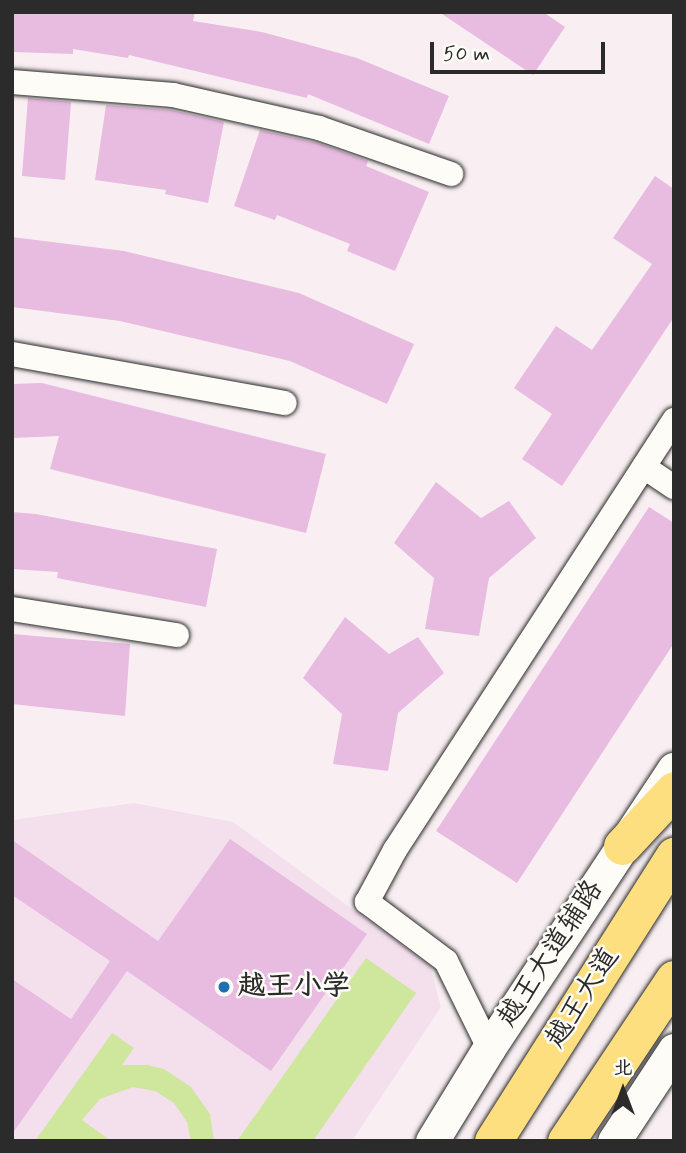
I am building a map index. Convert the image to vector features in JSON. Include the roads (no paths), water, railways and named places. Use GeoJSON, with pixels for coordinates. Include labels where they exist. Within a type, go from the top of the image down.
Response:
{"type":"FeatureCollection","features":[{"type":"Feature","properties":{"kind":"main road","name":"越王大道辅路"},"geometry":{"type":"LineString","coordinates":[[432,1141],[489,1048],[674,769]]}},
{"type":"Feature","properties":{"kind":"main road"},"geometry":{"type":"LineString","coordinates":[[622,846],[674,790]]}},
{"type":"Feature","properties":{"kind":"main road","name":"越王大道"},"geometry":{"type":"LineString","coordinates":[[493,1141],[674,856]]}},
{"type":"Feature","properties":{"kind":"main road"},"geometry":{"type":"LineString","coordinates":[[566,1141],[674,979]]}},
{"type":"Feature","properties":{"kind":"main road"},"geometry":{"type":"LineString","coordinates":[[614,1141],[674,1049]]}},
{"type":"Feature","properties":{"kind":"street"},"geometry":{"type":"LineString","coordinates":[[12,82],[173,95],[319,128],[451,174]]}},
{"type":"Feature","properties":{"kind":"street"},"geometry":{"type":"LineString","coordinates":[[12,354],[285,403]]}},
{"type":"Feature","properties":{"kind":"street"},"geometry":{"type":"LineString","coordinates":[[489,1048],[446,961],[367,902],[395,850],[674,420]]}},
{"type":"Feature","properties":{"kind":"street"},"geometry":{"type":"LineString","coordinates":[[644,467],[674,487]]}},
{"type":"Feature","properties":{"kind":"street"},"geometry":{"type":"LineString","coordinates":[[12,610],[177,635]]}},
{"type":"Feature","properties":{"kind":"place","name":"越王小学"},"geometry":{"type":"Point","coordinates":[224,987]}}]}
